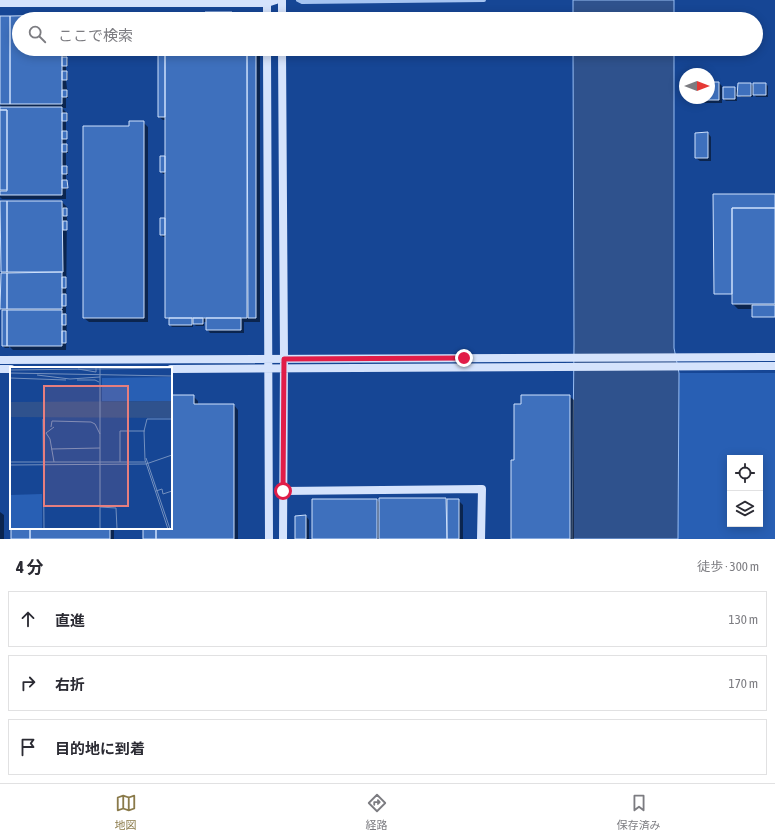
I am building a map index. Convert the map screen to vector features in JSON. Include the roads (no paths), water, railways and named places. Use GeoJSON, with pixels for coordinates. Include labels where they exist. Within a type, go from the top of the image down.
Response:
{"type":"FeatureCollection","features":[{"type":"Feature","properties":{"kind":"street"},"geometry":{"type":"LineString","coordinates":[[0,3],[276,0]]}},
{"type":"Feature","properties":{"kind":"street"},"geometry":{"type":"LineString","coordinates":[[282,0],[282,12]]}},
{"type":"Feature","properties":{"kind":"street"},"geometry":{"type":"LineString","coordinates":[[298,0],[302,2],[484,0]]}},
{"type":"Feature","properties":{"kind":"street"},"geometry":{"type":"LineString","coordinates":[[267,1],[267,12]]}},
{"type":"Feature","properties":{"kind":"street"},"geometry":{"type":"LineString","coordinates":[[268,56],[269,539]]}},
{"type":"Feature","properties":{"kind":"street"},"geometry":{"type":"LineString","coordinates":[[282,56],[284,359],[283,539]]}},
{"type":"Feature","properties":{"kind":"street"},"geometry":{"type":"LineString","coordinates":[[172,369],[284,369],[568,362],[685,357],[775,357]]}},
{"type":"Feature","properties":{"kind":"street"},"geometry":{"type":"LineString","coordinates":[[0,360],[284,359],[568,362],[684,366],[775,366]]}},
{"type":"Feature","properties":{"kind":"street"},"geometry":{"type":"LineString","coordinates":[[283,491],[482,489],[481,539]]}}]}
